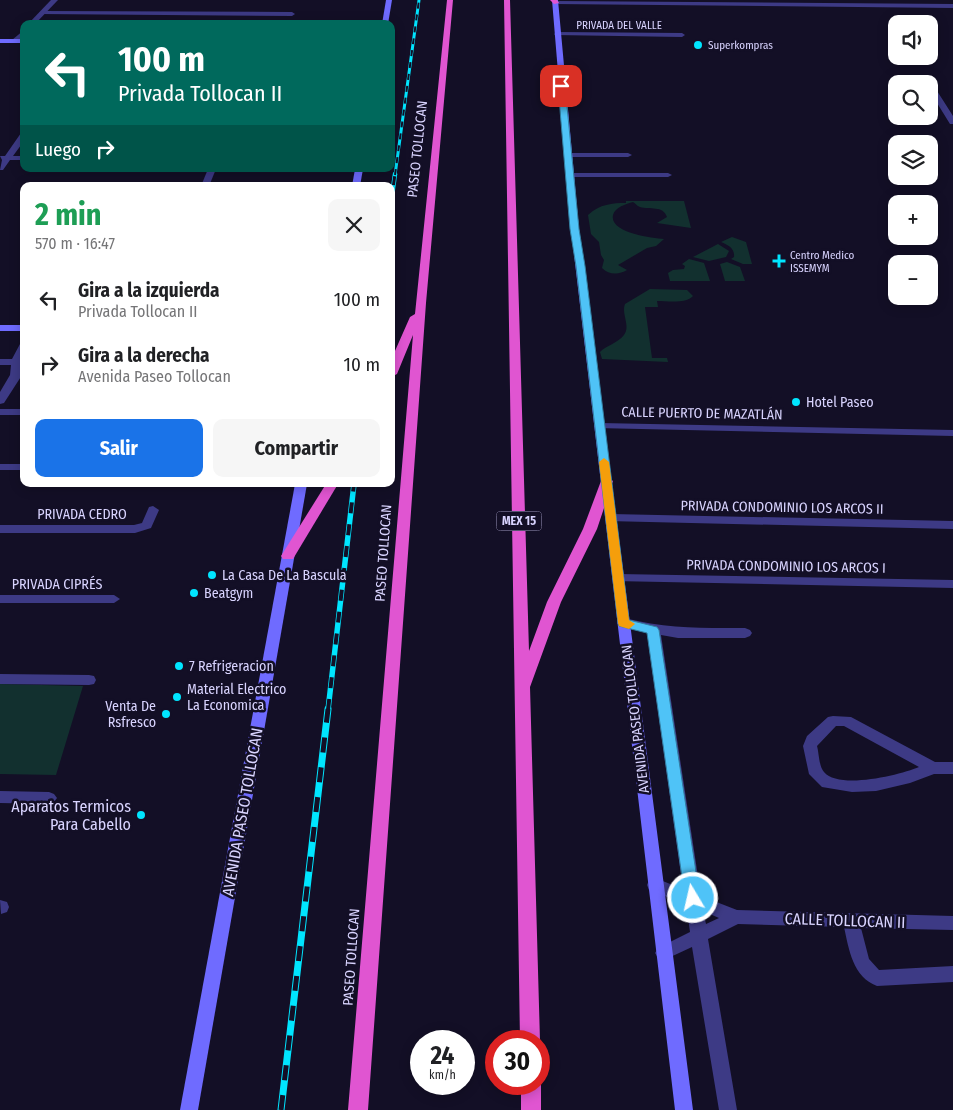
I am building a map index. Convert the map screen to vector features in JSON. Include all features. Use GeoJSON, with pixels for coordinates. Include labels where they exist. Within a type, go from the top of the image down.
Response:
{"type":"FeatureCollection","features":[{"type":"Feature","properties":{"kind":"highway","name":"PASEO TOLLOCAN"},"geometry":{"type":"LineString","coordinates":[[358,1110],[421,303],[450,0]]}},
{"type":"Feature","properties":{"kind":"highway","name":"MEX 15"},"geometry":{"type":"LineString","coordinates":[[507,0],[530,1030]]}},
{"type":"Feature","properties":{"kind":"highway"},"geometry":{"type":"LineString","coordinates":[[395,365],[421,303]]}},
{"type":"Feature","properties":{"kind":"highway"},"geometry":{"type":"LineString","coordinates":[[522,691],[554,602],[590,529],[607,481]]}},
{"type":"Feature","properties":{"kind":"highway"},"geometry":{"type":"LineString","coordinates":[[288,556],[330,487]]}},
{"type":"Feature","properties":{"kind":"highway"},"geometry":{"type":"LineString","coordinates":[[531,1095],[532,1110]]}},
{"type":"Feature","properties":{"kind":"main road"},"geometry":{"type":"LineString","coordinates":[[386,20],[389,0]]}},
{"type":"Feature","properties":{"kind":"main road","name":"AVENIDA PASEO TOLLOCAN"},"geometry":{"type":"LineString","coordinates":[[554,1],[574,229],[607,481],[684,1110]]}},
{"type":"Feature","properties":{"kind":"main road"},"geometry":{"type":"LineString","coordinates":[[0,41],[20,41]]}},
{"type":"Feature","properties":{"kind":"main road"},"geometry":{"type":"LineString","coordinates":[[0,328],[20,328]]}},
{"type":"Feature","properties":{"kind":"main road","name":"AVENIDA PASEO TOLLOCAN"},"geometry":{"type":"LineString","coordinates":[[189,1110],[300,487]]}},
{"type":"Feature","properties":{"kind":"street"},"geometry":{"type":"LineString","coordinates":[[35,20],[55,0]]}},
{"type":"Feature","properties":{"kind":"street"},"geometry":{"type":"LineString","coordinates":[[554,1],[763,2],[953,6]]}},
{"type":"Feature","properties":{"kind":"street"},"geometry":{"type":"LineString","coordinates":[[42,12],[292,14]]}},
{"type":"Feature","properties":{"kind":"street","name":"PRIVADA DEL VALLE"},"geometry":{"type":"LineString","coordinates":[[557,34],[682,35]]}},
{"type":"Feature","properties":{"kind":"street"},"geometry":{"type":"LineString","coordinates":[[14,41],[20,36]]}},
{"type":"Feature","properties":{"kind":"street"},"geometry":{"type":"LineString","coordinates":[[938,99],[953,122]]}},
{"type":"Feature","properties":{"kind":"street"},"geometry":{"type":"LineString","coordinates":[[0,168],[4,158],[20,140]]}},
{"type":"Feature","properties":{"kind":"street"},"geometry":{"type":"LineString","coordinates":[[568,155],[628,155]]}},
{"type":"Feature","properties":{"kind":"street"},"geometry":{"type":"LineString","coordinates":[[4,158],[20,158]]}},
{"type":"Feature","properties":{"kind":"street"},"geometry":{"type":"LineString","coordinates":[[570,175],[668,175]]}},
{"type":"Feature","properties":{"kind":"street"},"geometry":{"type":"LineString","coordinates":[[0,362],[20,363]]}},
{"type":"Feature","properties":{"kind":"street"},"geometry":{"type":"LineString","coordinates":[[0,401],[20,365]]}},
{"type":"Feature","properties":{"kind":"street"},"geometry":{"type":"LineString","coordinates":[[0,412],[20,412]]}},
{"type":"Feature","properties":{"kind":"street","name":"CALLE PUERTO DE MAZATLÁN"},"geometry":{"type":"LineString","coordinates":[[600,426],[953,433]]}},
{"type":"Feature","properties":{"kind":"street"},"geometry":{"type":"LineString","coordinates":[[0,467],[20,467]]}},
{"type":"Feature","properties":{"kind":"street","name":"PRIVADA CEDRO"},"geometry":{"type":"LineString","coordinates":[[0,529],[135,529],[147,525],[153,510]]}},
{"type":"Feature","properties":{"kind":"street","name":"PRIVADA CONDOMINIO LOS ARCOS II"},"geometry":{"type":"LineString","coordinates":[[611,518],[953,525]]}},
{"type":"Feature","properties":{"kind":"street","name":"PRIVADA CONDOMINIO LOS ARCOS I"},"geometry":{"type":"LineString","coordinates":[[618,578],[953,584]]}},
{"type":"Feature","properties":{"kind":"street","name":"PRIVADA CIPRÉS"},"geometry":{"type":"LineString","coordinates":[[0,599],[114,599]]}},
{"type":"Feature","properties":{"kind":"street"},"geometry":{"type":"LineString","coordinates":[[624,623],[678,634],[745,633]]}},
{"type":"Feature","properties":{"kind":"street"},"geometry":{"type":"LineString","coordinates":[[653,630],[693,898],[728,1110]]}},
{"type":"Feature","properties":{"kind":"street"},"geometry":{"type":"LineString","coordinates":[[0,679],[89,680]]}},
{"type":"Feature","properties":{"kind":"street"},"geometry":{"type":"LineString","coordinates":[[933,768],[846,721],[833,721],[812,740],[810,746],[816,774],[821,779],[836,785],[852,786],[890,782],[933,768],[953,768]]}},
{"type":"Feature","properties":{"kind":"street"},"geometry":{"type":"LineString","coordinates":[[0,796],[48,798]]}},
{"type":"Feature","properties":{"kind":"street","name":"CALLE TOLLOCAN II"},"geometry":{"type":"LineString","coordinates":[[656,886],[693,898],[736,917],[953,923]]}},
{"type":"Feature","properties":{"kind":"street","name":"CALLE TOLLOCAN II"},"geometry":{"type":"LineString","coordinates":[[664,954],[736,917]]}},
{"type":"Feature","properties":{"kind":"street"},"geometry":{"type":"LineString","coordinates":[[851,921],[864,968],[876,978],[953,974]]}},
{"type":"Feature","properties":{"kind":"green space"},"geometry":{"type":"Polygon","coordinates":[[[626,201],[684,201],[691,228],[657,223],[667,217],[659,209],[640,207],[633,202],[621,206],[613,215],[614,221],[618,226],[632,233],[664,239],[656,246],[647,248],[618,265],[627,270],[621,273],[611,273],[602,268],[604,260],[601,255],[599,242],[591,234],[588,215],[602,206],[626,203],[626,201]]]}},
{"type":"Feature","properties":{"kind":"green space"},"geometry":{"type":"Polygon","coordinates":[[[732,237],[746,242],[752,264],[743,264],[731,259],[734,257],[732,249],[721,242],[732,237]]]}},
{"type":"Feature","properties":{"kind":"green space"},"geometry":{"type":"Polygon","coordinates":[[[718,244],[729,251],[726,257],[709,261],[693,257],[718,244]]]}},
{"type":"Feature","properties":{"kind":"green space"},"geometry":{"type":"Polygon","coordinates":[[[689,259],[704,263],[710,281],[670,281],[668,273],[673,270],[684,269],[685,266],[682,264],[689,259]]]}},
{"type":"Feature","properties":{"kind":"green space"},"geometry":{"type":"Polygon","coordinates":[[[727,262],[740,267],[745,281],[725,281],[720,264],[727,262]]]}},
{"type":"Feature","properties":{"kind":"green space"},"geometry":{"type":"Polygon","coordinates":[[[650,289],[687,290],[693,296],[690,299],[681,301],[657,301],[658,307],[645,307],[652,358],[667,358],[668,362],[602,359],[600,352],[619,340],[626,331],[625,304],[650,289]]]}},
{"type":"Feature","properties":{"kind":"green space"},"geometry":{"type":"Polygon","coordinates":[[[0,684],[83,686],[56,775],[0,774],[0,684]]]}},
{"type":"Feature","properties":{"kind":"railway"},"geometry":{"type":"LineString","coordinates":[[395,175],[419,0]]}},
{"type":"Feature","properties":{"kind":"railway"},"geometry":{"type":"LineString","coordinates":[[394,182],[395,174]]}},
{"type":"Feature","properties":{"kind":"railway"},"geometry":{"type":"LineString","coordinates":[[328,710],[354,487]]}},
{"type":"Feature","properties":{"kind":"railway"},"geometry":{"type":"LineString","coordinates":[[281,1110],[328,709]]}},
{"type":"Feature","properties":{"kind":"slow traffic"},"geometry":{"type":"LineString","coordinates":[[604,462],[624,623],[629,624]]}},
{"type":"Feature","properties":{"kind":"place","name":"Superkompras"},"geometry":{"type":"Point","coordinates":[698,45]}},
{"type":"Feature","properties":{"kind":"place","name":"Centro Medico ISSEMYM"},"geometry":{"type":"Point","coordinates":[779,261]}},
{"type":"Feature","properties":{"kind":"place","name":"Hotel Paseo"},"geometry":{"type":"Point","coordinates":[796,402]}},
{"type":"Feature","properties":{"kind":"place","name":"La Casa De La Bascula"},"geometry":{"type":"Point","coordinates":[212,575]}},
{"type":"Feature","properties":{"kind":"place","name":"Beatgym"},"geometry":{"type":"Point","coordinates":[194,593]}},
{"type":"Feature","properties":{"kind":"place","name":"7 Refrigeracion"},"geometry":{"type":"Point","coordinates":[179,666]}},
{"type":"Feature","properties":{"kind":"place","name":"Material Electrico La Economica"},"geometry":{"type":"Point","coordinates":[177,697]}},
{"type":"Feature","properties":{"kind":"place","name":"Venta De Rsfresco"},"geometry":{"type":"Point","coordinates":[166,714]}},
{"type":"Feature","properties":{"kind":"place","name":"Aparatos Termicos Para Cabello"},"geometry":{"type":"Point","coordinates":[141,815]}},
{"type":"Feature","properties":{"kind":"route"},"geometry":{"type":"LineString","coordinates":[[561,86],[574,229],[581,266],[589,345],[624,623],[653,630],[693,898]]}}]}
